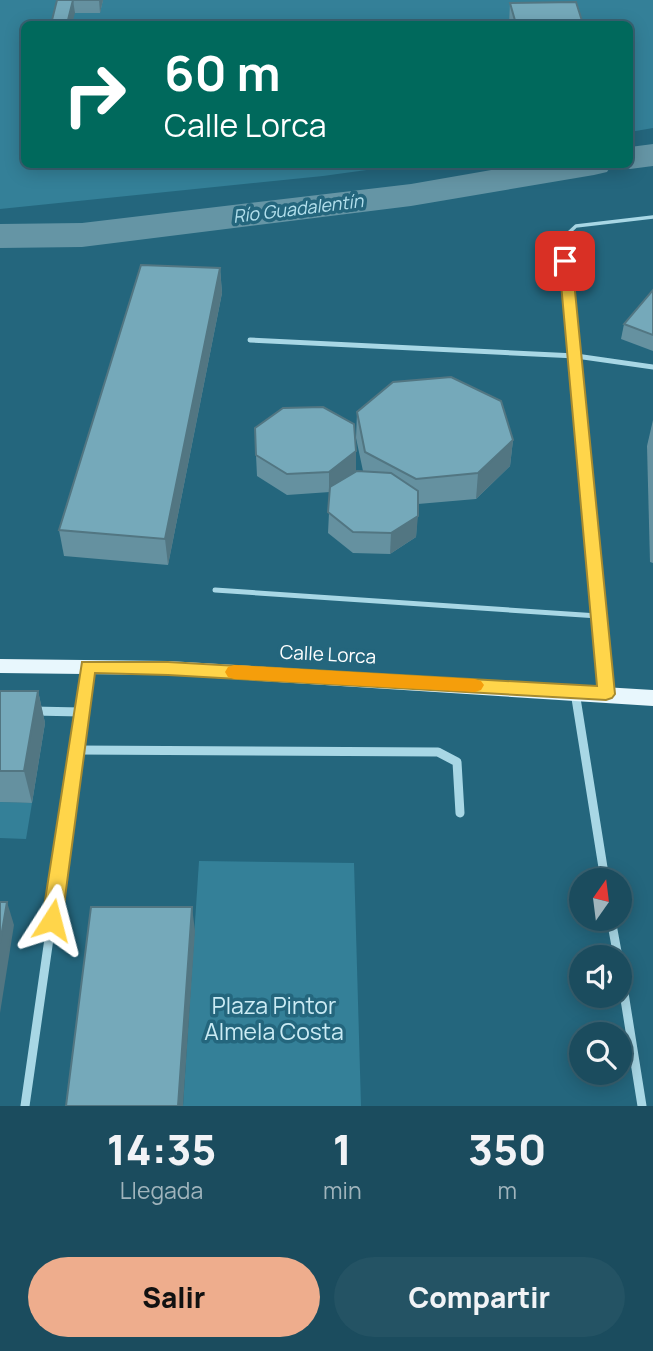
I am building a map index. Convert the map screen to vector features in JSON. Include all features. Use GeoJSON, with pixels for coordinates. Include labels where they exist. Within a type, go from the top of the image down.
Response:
{"type":"FeatureCollection","features":[{"type":"Feature","properties":{"kind":"main road","name":"Calle Lorca"},"geometry":{"type":"LineString","coordinates":[[0,666],[168,668],[574,691],[653,698]]}},
{"type":"Feature","properties":{"kind":"street"},"geometry":{"type":"LineString","coordinates":[[25,1106],[88,667]]}},
{"type":"Feature","properties":{"kind":"street"},"geometry":{"type":"LineString","coordinates":[[574,691],[603,868]]}},
{"type":"Feature","properties":{"kind":"street"},"geometry":{"type":"LineString","coordinates":[[27,710],[81,712]]}},
{"type":"Feature","properties":{"kind":"street"},"geometry":{"type":"LineString","coordinates":[[76,750],[438,752],[457,762],[460,813]]}},
{"type":"Feature","properties":{"kind":"street"},"geometry":{"type":"LineString","coordinates":[[626,1008],[642,1106]]}},
{"type":"Feature","properties":{"kind":"lane"},"geometry":{"type":"LineString","coordinates":[[606,694],[563,238],[576,226],[653,217]]}},
{"type":"Feature","properties":{"kind":"lane"},"geometry":{"type":"LineString","coordinates":[[250,340],[576,356],[653,367]]}},
{"type":"Feature","properties":{"kind":"lane"},"geometry":{"type":"LineString","coordinates":[[215,590],[598,616]]}},
{"type":"Feature","properties":{"kind":"green space"},"geometry":{"type":"Polygon","coordinates":[[[0,0],[653,0],[653,128],[633,131],[633,21],[21,21],[21,168],[381,168],[0,209],[0,0]]]}},
{"type":"Feature","properties":{"kind":"green space"},"geometry":{"type":"Polygon","coordinates":[[[0,802],[32,803],[26,839],[0,838],[0,802]]]}},
{"type":"Feature","properties":{"kind":"green space","name":"Plaza Pintor Almela Costa"},"geometry":{"type":"Polygon","coordinates":[[[199,861],[354,863],[361,1106],[183,1106],[199,861]]]}},
{"type":"Feature","properties":{"kind":"building"},"geometry":{"type":"Polygon","coordinates":[[[57,0],[73,0],[68,21],[52,21],[57,0]]]}},
{"type":"Feature","properties":{"kind":"building"},"geometry":{"type":"Polygon","coordinates":[[[576,2],[582,21],[515,21],[510,3],[576,2]]]}},
{"type":"Feature","properties":{"kind":"building"},"geometry":{"type":"Polygon","coordinates":[[[141,265],[220,268],[165,539],[59,530],[141,265]]]}},
{"type":"Feature","properties":{"kind":"building"},"geometry":{"type":"Polygon","coordinates":[[[653,290],[653,335],[624,324],[653,290]]]}},
{"type":"Feature","properties":{"kind":"building"},"geometry":{"type":"Polygon","coordinates":[[[451,377],[501,401],[513,440],[478,473],[416,479],[365,452],[357,412],[393,382],[451,377]]]}},
{"type":"Feature","properties":{"kind":"building"},"geometry":{"type":"Polygon","coordinates":[[[323,407],[354,424],[356,451],[329,472],[287,474],[256,455],[255,428],[283,408],[323,407]]]}},
{"type":"Feature","properties":{"kind":"building"},"geometry":{"type":"Polygon","coordinates":[[[357,471],[391,473],[418,491],[418,516],[391,533],[353,532],[328,512],[330,487],[357,471]]]}},
{"type":"Feature","properties":{"kind":"building"},"geometry":{"type":"Polygon","coordinates":[[[0,691],[38,691],[24,771],[0,771],[0,691]]]}},
{"type":"Feature","properties":{"kind":"building"},"geometry":{"type":"Polygon","coordinates":[[[0,902],[7,902],[0,943],[0,902]]]}},
{"type":"Feature","properties":{"kind":"building"},"geometry":{"type":"Polygon","coordinates":[[[91,907],[192,907],[178,1106],[66,1106],[91,907]]]}},
{"type":"Feature","properties":{"kind":"waterway","name":"Río Guadalentín"},"geometry":{"type":"LineString","coordinates":[[633,158],[653,155]]}},
{"type":"Feature","properties":{"kind":"waterway","name":"Río Guadalentín"},"geometry":{"type":"LineString","coordinates":[[0,236],[82,235],[411,195],[570,168]]}},
{"type":"Feature","properties":{"kind":"slow traffic"},"geometry":{"type":"LineString","coordinates":[[234,672],[475,685]]}},
{"type":"Feature","properties":{"kind":"route"},"geometry":{"type":"LineString","coordinates":[[52,920],[88,667],[168,668],[606,694],[565,261]]}}]}
